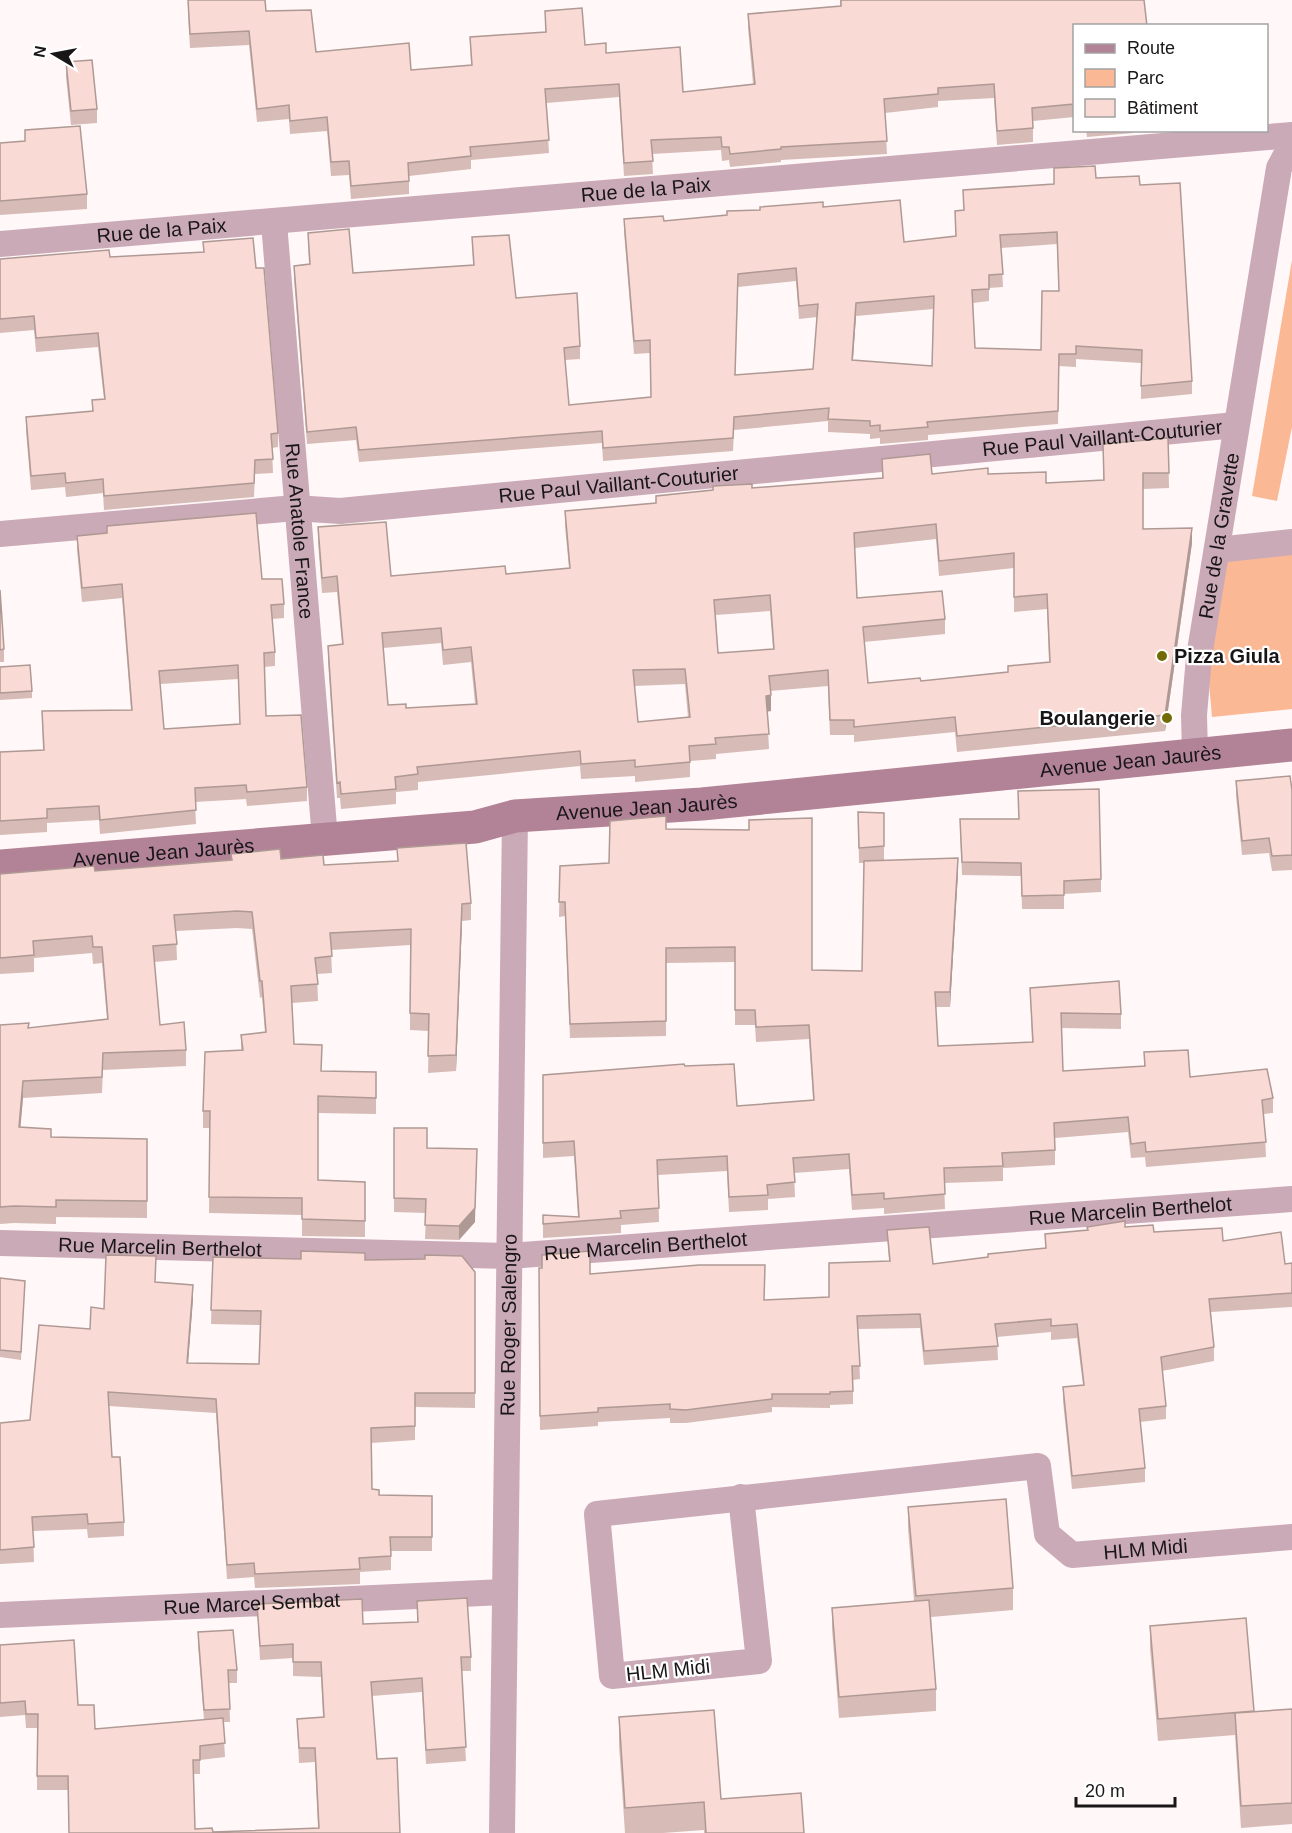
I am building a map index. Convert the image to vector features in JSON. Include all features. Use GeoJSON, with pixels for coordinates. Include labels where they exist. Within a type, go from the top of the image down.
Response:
{"type":"FeatureCollection","features":[{"type":"Feature","properties":{"kind":"street","name":"Rue de la Paix"},"geometry":{"type":"LineString","coordinates":[[0,244],[274,223],[1292,135]]}},
{"type":"Feature","properties":{"kind":"street","name":"Rue de la Gravette"},"geometry":{"type":"LineString","coordinates":[[1195,754],[1194,715],[1199,657],[1279,168],[1292,144]]}},
{"type":"Feature","properties":{"kind":"street","name":"Rue Anatole France"},"geometry":{"type":"LineString","coordinates":[[274,223],[295,508],[325,839]]}},
{"type":"Feature","properties":{"kind":"street","name":"Rue Paul Vaillant-Couturier"},"geometry":{"type":"LineString","coordinates":[[0,534],[295,508],[340,511],[1236,425]]}},
{"type":"Feature","properties":{"kind":"street"},"geometry":{"type":"LineString","coordinates":[[1217,550],[1292,542]]}},
{"type":"Feature","properties":{"kind":"street","name":"Avenue Jean Jaurès"},"geometry":{"type":"LineString","coordinates":[[0,866],[475,827],[515,816],[702,804],[1292,745]]}},
{"type":"Feature","properties":{"kind":"street","name":"Rue Roger Salengro"},"geometry":{"type":"LineString","coordinates":[[502,1833],[515,816]]}},
{"type":"Feature","properties":{"kind":"street","name":"Rue Marcelin Berthelot"},"geometry":{"type":"LineString","coordinates":[[0,1243],[508,1256],[1292,1199]]}},
{"type":"Feature","properties":{"kind":"street","name":"HLM Midi"},"geometry":{"type":"LineString","coordinates":[[741,1497],[759,1661],[612,1676],[597,1514],[741,1497],[1038,1466],[1047,1534],[1072,1555],[1292,1537]]}},
{"type":"Feature","properties":{"kind":"street","name":"Rue Marcel Sembat"},"geometry":{"type":"LineString","coordinates":[[0,1615],[504,1592]]}},
{"type":"Feature","properties":{"kind":"green space"},"geometry":{"type":"Polygon","coordinates":[[[1292,260],[1292,427],[1277,501],[1252,496],[1292,260]]]}},
{"type":"Feature","properties":{"kind":"green space"},"geometry":{"type":"Polygon","coordinates":[[[1292,549],[1292,709],[1212,717],[1205,638],[1219,558],[1292,549]]]}},
{"type":"Feature","properties":{"kind":"building"},"geometry":{"type":"Polygon","coordinates":[[[188,0],[265,0],[266,11],[311,10],[316,52],[409,43],[411,70],[472,65],[470,37],[546,32],[545,11],[582,8],[585,45],[606,43],[606,53],[680,47],[683,92],[755,84],[748,14],[841,6],[841,0],[1144,0],[1147,24],[1073,24],[1073,104],[1032,108],[1033,128],[997,131],[994,84],[938,88],[938,94],[884,99],[887,141],[781,147],[781,149],[730,154],[729,147],[722,147],[721,137],[651,140],[653,161],[624,163],[619,84],[545,89],[549,140],[470,147],[471,156],[408,163],[409,181],[351,186],[349,161],[331,162],[327,117],[290,121],[289,105],[257,109],[249,31],[190,34],[188,0]]]}},
{"type":"Feature","properties":{"kind":"building"},"geometry":{"type":"Polygon","coordinates":[[[92,60],[97,109],[71,111],[66,62],[92,60]]]}},
{"type":"Feature","properties":{"kind":"building"},"geometry":{"type":"Polygon","coordinates":[[[80,126],[87,194],[0,201],[0,143],[25,141],[25,130],[80,126]]]}},
{"type":"Feature","properties":{"kind":"building"},"geometry":{"type":"Polygon","coordinates":[[[1095,166],[1096,178],[1139,176],[1140,185],[1180,183],[1192,381],[1141,386],[1142,350],[1076,346],[1076,354],[1059,354],[1058,411],[927,422],[928,427],[880,431],[880,425],[870,426],[870,421],[828,419],[829,408],[734,417],[733,438],[603,448],[602,431],[359,450],[356,427],[307,432],[294,266],[310,264],[308,233],[349,229],[353,273],[474,265],[472,237],[509,235],[516,298],[577,293],[580,346],[564,348],[569,405],[651,397],[650,340],[634,341],[624,219],[663,216],[664,221],[727,215],[727,211],[760,210],[760,207],[823,202],[823,207],[900,200],[904,242],[956,236],[955,211],[964,210],[963,190],[1054,184],[1054,168],[1095,166]],[[1057,232],[1000,235],[1003,274],[989,275],[989,289],[972,290],[975,348],[1041,350],[1042,291],[1059,291],[1057,232]],[[796,268],[738,274],[735,375],[813,369],[818,304],[799,306],[796,268]],[[934,296],[856,303],[852,360],[932,366],[934,296]]]}},
{"type":"Feature","properties":{"kind":"building"},"geometry":{"type":"Polygon","coordinates":[[[253,238],[256,268],[264,268],[278,433],[271,434],[273,459],[255,460],[254,483],[104,496],[103,479],[66,483],[65,473],[31,476],[26,417],[93,411],[92,400],[105,399],[98,333],[36,338],[34,316],[0,319],[0,259],[109,250],[110,257],[204,252],[203,242],[253,238]]]}},
{"type":"Feature","properties":{"kind":"building"},"geometry":{"type":"Polygon","coordinates":[[[1168,438],[1169,473],[1143,473],[1143,529],[1192,528],[1165,715],[957,736],[955,717],[854,727],[854,720],[830,720],[828,670],[769,676],[771,695],[766,696],[769,734],[715,738],[716,744],[689,746],[690,762],[635,767],[635,760],[581,764],[580,751],[417,767],[418,774],[395,777],[396,789],[341,794],[340,782],[337,783],[328,646],[343,644],[337,576],[322,578],[318,527],[386,522],[391,576],[505,566],[506,574],[570,568],[565,511],[656,503],[656,496],[713,490],[713,486],[752,484],[752,488],[883,478],[882,459],[930,454],[932,474],[988,468],[988,474],[1046,472],[1046,483],[1104,480],[1103,444],[1168,438]],[[936,524],[854,533],[857,598],[942,591],[945,619],[863,627],[868,683],[920,678],[921,681],[1008,672],[1008,666],[1050,662],[1047,594],[1014,597],[1014,553],[939,561],[936,524]],[[770,595],[714,600],[718,653],[774,649],[770,595]],[[441,628],[382,633],[388,705],[406,704],[406,708],[477,704],[471,647],[443,650],[441,628]],[[685,669],[633,670],[638,722],[690,717],[685,669]]]}},
{"type":"Feature","properties":{"kind":"building"},"geometry":{"type":"Polygon","coordinates":[[[256,513],[262,579],[282,579],[284,604],[271,605],[275,652],[264,653],[266,716],[301,715],[307,787],[247,792],[246,785],[195,788],[196,810],[100,820],[99,806],[47,809],[47,818],[0,821],[0,752],[44,750],[42,711],[132,710],[122,584],[82,588],[77,536],[107,533],[107,526],[256,513]],[[238,665],[159,671],[164,729],[240,724],[238,665]]]}},
{"type":"Feature","properties":{"kind":"building"},"geometry":{"type":"Polygon","coordinates":[[[0,590],[4,649],[0,650],[0,590]]]}},
{"type":"Feature","properties":{"kind":"building"},"geometry":{"type":"Polygon","coordinates":[[[30,665],[32,691],[0,693],[0,667],[30,665]]]}},
{"type":"Feature","properties":{"kind":"building"},"geometry":{"type":"Polygon","coordinates":[[[1290,776],[1292,855],[1272,856],[1269,838],[1242,841],[1236,781],[1290,776]]]}},
{"type":"Feature","properties":{"kind":"building"},"geometry":{"type":"Polygon","coordinates":[[[1099,789],[1101,879],[1064,881],[1064,895],[1022,896],[1021,863],[962,862],[960,819],[1019,819],[1018,791],[1099,789]]]}},
{"type":"Feature","properties":{"kind":"building"},"geometry":{"type":"Polygon","coordinates":[[[858,812],[884,813],[884,846],[859,848],[858,812]]]}},
{"type":"Feature","properties":{"kind":"building"},"geometry":{"type":"Polygon","coordinates":[[[666,816],[666,829],[749,830],[749,820],[812,818],[812,970],[862,971],[864,861],[958,858],[950,992],[935,992],[938,1046],[1033,1042],[1030,988],[1119,981],[1121,1014],[1061,1013],[1063,1071],[1145,1066],[1144,1052],[1188,1050],[1190,1077],[1267,1069],[1273,1098],[1262,1100],[1266,1142],[1146,1152],[1145,1142],[1131,1144],[1128,1117],[1054,1123],[1055,1150],[1002,1153],[1003,1166],[944,1168],[945,1194],[884,1199],[884,1193],[852,1195],[849,1154],[793,1158],[795,1182],[767,1185],[768,1195],[729,1197],[727,1156],[657,1160],[659,1208],[620,1211],[621,1218],[543,1224],[543,1215],[579,1217],[574,1141],[543,1143],[543,1075],[684,1064],[685,1066],[734,1064],[737,1106],[814,1100],[809,1025],[756,1027],[755,1010],[735,1010],[735,947],[666,948],[666,1021],[570,1024],[565,902],[559,902],[560,866],[609,863],[610,821],[666,816]]]}},
{"type":"Feature","properties":{"kind":"building"},"geometry":{"type":"Polygon","coordinates":[[[466,843],[471,903],[462,904],[456,1055],[428,1056],[429,1014],[410,1013],[411,929],[330,933],[332,956],[315,958],[318,984],[291,986],[294,1044],[322,1045],[321,1071],[376,1072],[376,1098],[318,1096],[318,1180],[365,1182],[365,1221],[302,1219],[302,1198],[209,1197],[210,1111],[203,1111],[205,1052],[243,1050],[241,1035],[266,1032],[262,981],[260,981],[252,912],[237,911],[174,915],[177,944],[153,946],[160,1025],[184,1022],[186,1050],[103,1053],[102,1077],[23,1081],[19,1127],[51,1129],[51,1137],[147,1139],[147,1201],[56,1200],[56,1207],[0,1207],[0,1025],[29,1023],[28,1028],[108,1019],[102,947],[93,947],[92,936],[33,941],[34,955],[0,958],[0,874],[94,866],[95,871],[232,860],[231,854],[280,849],[281,859],[323,855],[324,865],[398,861],[397,848],[466,843]]]}},
{"type":"Feature","properties":{"kind":"building"},"geometry":{"type":"Polygon","coordinates":[[[394,1128],[427,1128],[427,1148],[477,1149],[475,1208],[459,1226],[425,1225],[426,1199],[394,1198],[394,1128]]]}},
{"type":"Feature","properties":{"kind":"building"},"geometry":{"type":"Polygon","coordinates":[[[1125,1221],[1125,1227],[1153,1225],[1154,1232],[1222,1228],[1223,1241],[1281,1232],[1285,1264],[1292,1263],[1292,1293],[1209,1299],[1214,1347],[1161,1357],[1166,1406],[1139,1409],[1145,1468],[1072,1476],[1063,1387],[1084,1385],[1077,1324],[1051,1326],[1051,1319],[995,1324],[998,1346],[924,1351],[920,1314],[857,1316],[860,1366],[852,1366],[853,1391],[830,1392],[830,1394],[772,1394],[772,1399],[686,1410],[670,1409],[670,1404],[598,1408],[598,1412],[540,1416],[539,1268],[542,1268],[542,1255],[590,1251],[590,1274],[699,1265],[765,1265],[764,1300],[829,1297],[829,1263],[890,1261],[887,1230],[929,1227],[933,1264],[988,1257],[988,1254],[1046,1248],[1045,1234],[1088,1230],[1087,1227],[1125,1221]]]}},
{"type":"Feature","properties":{"kind":"building"},"geometry":{"type":"Polygon","coordinates":[[[301,1251],[365,1253],[365,1260],[425,1259],[425,1255],[462,1256],[475,1272],[475,1393],[415,1393],[415,1426],[371,1428],[372,1489],[379,1490],[379,1495],[432,1496],[432,1537],[390,1537],[391,1556],[359,1558],[360,1569],[255,1574],[254,1563],[227,1565],[216,1399],[108,1392],[112,1457],[120,1457],[124,1522],[88,1524],[87,1514],[32,1517],[34,1547],[0,1550],[0,1423],[30,1420],[39,1325],[90,1329],[91,1307],[104,1309],[106,1255],[156,1256],[155,1282],[193,1285],[187,1363],[259,1364],[261,1311],[211,1310],[213,1257],[301,1259],[301,1251]]]}},
{"type":"Feature","properties":{"kind":"building"},"geometry":{"type":"Polygon","coordinates":[[[0,1278],[25,1281],[21,1352],[0,1350],[0,1278]]]}},
{"type":"Feature","properties":{"kind":"building"},"geometry":{"type":"Polygon","coordinates":[[[1006,1499],[1013,1588],[916,1596],[908,1507],[1006,1499]]]}},
{"type":"Feature","properties":{"kind":"building"},"geometry":{"type":"Polygon","coordinates":[[[467,1598],[471,1657],[461,1657],[466,1747],[426,1750],[422,1678],[371,1682],[377,1759],[397,1758],[400,1833],[69,1833],[68,1776],[37,1776],[38,1714],[26,1714],[25,1701],[0,1703],[0,1645],[74,1640],[78,1705],[94,1705],[95,1729],[223,1718],[225,1743],[200,1746],[200,1760],[193,1760],[195,1829],[212,1828],[213,1832],[319,1828],[315,1748],[299,1748],[297,1719],[324,1717],[321,1662],[293,1662],[293,1644],[260,1646],[257,1604],[362,1599],[363,1624],[418,1622],[417,1601],[467,1598]]]}},
{"type":"Feature","properties":{"kind":"building"},"geometry":{"type":"Polygon","coordinates":[[[929,1600],[936,1689],[839,1697],[832,1608],[929,1600]]]}},
{"type":"Feature","properties":{"kind":"building"},"geometry":{"type":"Polygon","coordinates":[[[1246,1618],[1254,1711],[1158,1719],[1150,1626],[1246,1618]]]}},
{"type":"Feature","properties":{"kind":"building"},"geometry":{"type":"Polygon","coordinates":[[[233,1630],[237,1670],[228,1670],[230,1709],[204,1710],[198,1632],[233,1630]]]}},
{"type":"Feature","properties":{"kind":"building"},"geometry":{"type":"Polygon","coordinates":[[[1292,1709],[1292,1803],[1241,1806],[1235,1713],[1292,1709]]]}},
{"type":"Feature","properties":{"kind":"building"},"geometry":{"type":"Polygon","coordinates":[[[714,1710],[721,1799],[801,1793],[804,1833],[706,1833],[704,1802],[625,1808],[619,1717],[714,1710]]]}},
{"type":"Feature","properties":{"kind":"place","name":"Pizza Giula"},"geometry":{"type":"Point","coordinates":[1162,656]}},
{"type":"Feature","properties":{"kind":"place","name":"Boulangerie"},"geometry":{"type":"Point","coordinates":[1167,718]}}]}
